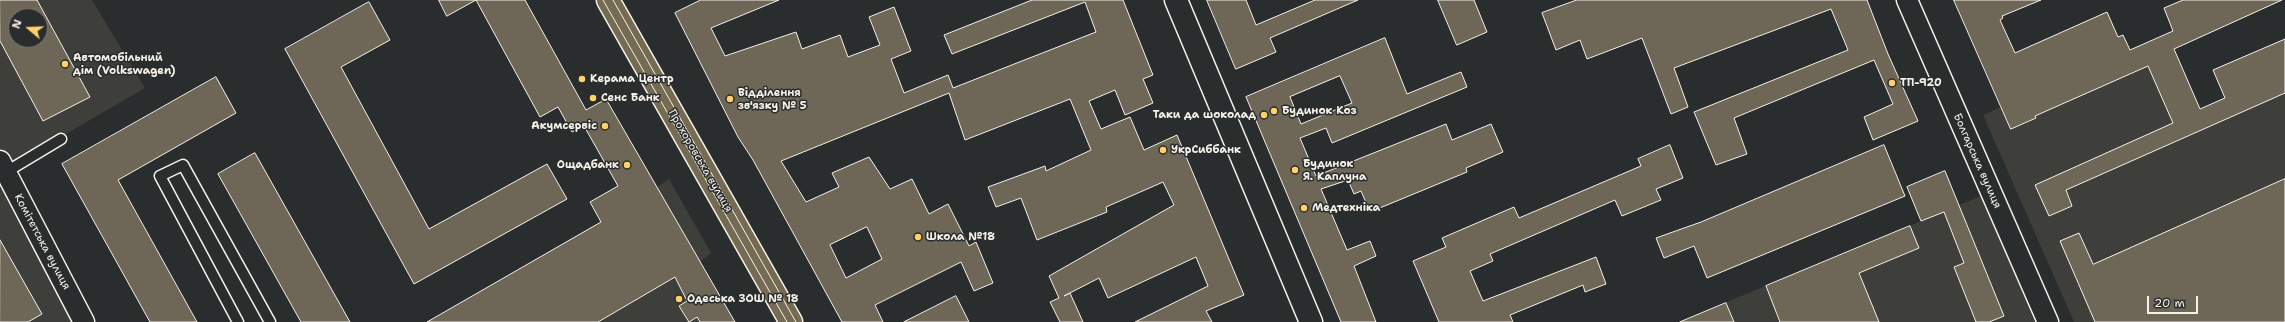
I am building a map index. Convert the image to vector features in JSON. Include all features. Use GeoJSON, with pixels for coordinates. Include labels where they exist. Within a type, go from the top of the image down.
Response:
{"type":"FeatureCollection","features":[{"type":"Feature","properties":{"kind":"main road","name":"Прохоровська вулиця"},"geometry":{"type":"LineString","coordinates":[[608,0],[791,322]]}},
{"type":"Feature","properties":{"kind":"main road"},"geometry":{"type":"LineString","coordinates":[[1176,0],[1311,322]]}},
{"type":"Feature","properties":{"kind":"street","name":"Болгарська вулиця"},"geometry":{"type":"LineString","coordinates":[[1907,0],[2048,322]]}},
{"type":"Feature","properties":{"kind":"street","name":"Комітетська вулиця"},"geometry":{"type":"LineString","coordinates":[[3,167],[84,322]]}},
{"type":"Feature","properties":{"kind":"lane"},"geometry":{"type":"LineString","coordinates":[[3,167],[61,139]]}},
{"type":"Feature","properties":{"kind":"lane"},"geometry":{"type":"LineString","coordinates":[[238,322],[160,176],[183,165],[270,322]]}},
{"type":"Feature","properties":{"kind":"shaded area","name":"Автомобільний дім (Volkswagen)"},"geometry":{"type":"Polygon","coordinates":[[[0,0],[92,0],[145,88],[6,169],[0,157],[0,0]]]}},
{"type":"Feature","properties":{"kind":"shaded area"},"geometry":{"type":"Polygon","coordinates":[[[2153,40],[2186,115],[2285,71],[2285,250],[2124,322],[2074,322],[1983,115],[2153,40]]]}},
{"type":"Feature","properties":{"kind":"shaded area"},"geometry":{"type":"Polygon","coordinates":[[[0,177],[77,322],[0,322],[0,177]]]}},
{"type":"Feature","properties":{"kind":"shaded area"},"geometry":{"type":"Polygon","coordinates":[[[669,179],[711,253],[700,262],[735,322],[427,322],[632,204],[669,179]]]}},
{"type":"Feature","properties":{"kind":"shaded area"},"geometry":{"type":"Polygon","coordinates":[[[1981,196],[2035,322],[1679,322],[1981,196]]]}},
{"type":"Feature","properties":{"kind":"building"},"geometry":{"type":"Polygon","coordinates":[[[0,0],[37,0],[41,8],[8,8],[8,48],[48,48],[48,20],[90,97],[43,121],[0,41],[0,0]]]}},
{"type":"Feature","properties":{"kind":"building"},"geometry":{"type":"Polygon","coordinates":[[[439,0],[476,0],[447,16],[439,0]]]}},
{"type":"Feature","properties":{"kind":"building"},"geometry":{"type":"Polygon","coordinates":[[[476,0],[525,0],[586,110],[606,99],[735,322],[700,322],[697,317],[689,322],[679,306],[687,301],[675,277],[598,322],[427,322],[601,222],[590,202],[618,186],[584,126],[572,132],[558,107],[540,117],[476,0]]]}},
{"type":"Feature","properties":{"kind":"building"},"geometry":{"type":"Polygon","coordinates":[[[701,0],[779,0],[711,28],[725,56],[796,32],[802,49],[840,35],[848,57],[880,45],[869,17],[894,7],[911,51],[891,59],[904,93],[948,75],[953,88],[1096,32],[1085,2],[952,54],[944,35],[1032,0],[1123,0],[1153,75],[1143,79],[1153,103],[1125,115],[1115,90],[1089,101],[1101,129],[1130,117],[1144,150],[1177,135],[1244,295],[1206,311],[1212,322],[1135,322],[1208,286],[1196,257],[1108,298],[1099,278],[1064,296],[1070,293],[1083,322],[1060,322],[1050,302],[1059,298],[1049,276],[1174,205],[1163,182],[1106,207],[1107,212],[1037,240],[1021,198],[996,207],[988,187],[1045,166],[1046,171],[1091,150],[1070,99],[965,140],[949,93],[781,161],[806,202],[839,187],[832,173],[869,157],[890,189],[912,179],[929,214],[948,204],[969,246],[976,242],[993,283],[974,291],[961,262],[875,305],[883,322],[842,322],[753,160],[738,137],[675,13],[701,0]],[[867,227],[830,245],[846,278],[882,259],[867,227]]]}},
{"type":"Feature","properties":{"kind":"building"},"geometry":{"type":"Polygon","coordinates":[[[1207,0],[1246,0],[1256,25],[1315,0],[1358,0],[1270,38],[1276,52],[1236,69],[1207,0]]]}},
{"type":"Feature","properties":{"kind":"building"},"geometry":{"type":"Polygon","coordinates":[[[1438,0],[1474,0],[1487,32],[1457,45],[1438,0]]]}},
{"type":"Feature","properties":{"kind":"building"},"geometry":{"type":"Polygon","coordinates":[[[1577,0],[1867,0],[1888,54],[1918,121],[1873,140],[1864,117],[1893,104],[1874,60],[1734,118],[1747,154],[1716,165],[1694,112],[1848,50],[1831,9],[1674,68],[1688,107],[1671,114],[1642,38],[1587,59],[1580,40],[1556,50],[1542,13],[1577,0]]]}},
{"type":"Feature","properties":{"kind":"building"},"geometry":{"type":"Polygon","coordinates":[[[1954,0],[2041,0],[2002,16],[2003,18],[2000,20],[2015,53],[2107,12],[2118,37],[2123,35],[2130,50],[2173,31],[2164,8],[2183,0],[2282,0],[2174,49],[2200,109],[2225,98],[2213,70],[2285,39],[2285,93],[2066,190],[2072,206],[2049,216],[2035,185],[2173,123],[2148,66],[2035,116],[2036,118],[2011,129],[1954,0]]]}},
{"type":"Feature","properties":{"kind":"building"},"geometry":{"type":"Polygon","coordinates":[[[369,2],[390,40],[341,67],[429,229],[547,164],[567,199],[414,284],[285,49],[369,2]]]}},
{"type":"Feature","properties":{"kind":"building"},"geometry":{"type":"Polygon","coordinates":[[[1385,38],[1407,94],[1461,72],[1467,87],[1332,143],[1326,128],[1300,138],[1316,176],[1446,124],[1452,140],[1491,124],[1503,152],[1466,168],[1467,172],[1370,212],[1361,191],[1354,194],[1348,180],[1321,189],[1347,250],[1370,241],[1376,256],[1354,266],[1376,322],[1341,322],[1246,97],[1385,38]],[[1340,76],[1290,97],[1301,124],[1352,103],[1340,76]]]}},
{"type":"Feature","properties":{"kind":"building"},"geometry":{"type":"Polygon","coordinates":[[[216,77],[236,113],[118,180],[197,322],[150,322],[62,164],[216,77]]]}},
{"type":"Feature","properties":{"kind":"building"},"geometry":{"type":"Polygon","coordinates":[[[1670,145],[1683,178],[1656,189],[1661,200],[1622,216],[1615,200],[1490,254],[1493,261],[1470,271],[1483,301],[1596,257],[1606,284],[1585,292],[1583,285],[1510,315],[1513,322],[1439,322],[1413,261],[1446,247],[1442,238],[1514,207],[1519,218],[1641,166],[1638,159],[1670,145]]]}},
{"type":"Feature","properties":{"kind":"building"},"geometry":{"type":"Polygon","coordinates":[[[1884,145],[1905,196],[1707,278],[1694,246],[1664,258],[1656,238],[1701,222],[1884,145]]]}},
{"type":"Feature","properties":{"kind":"building"},"geometry":{"type":"Polygon","coordinates":[[[255,153],[350,322],[301,322],[218,174],[255,153]]]}},
{"type":"Feature","properties":{"kind":"building"},"geometry":{"type":"Polygon","coordinates":[[[1945,171],[2004,316],[1989,322],[1976,322],[1954,267],[1964,263],[1944,212],[1921,221],[1907,187],[1945,171]]]}},
{"type":"Feature","properties":{"kind":"building"},"geometry":{"type":"Polygon","coordinates":[[[2285,179],[2285,322],[2095,322],[2060,241],[2079,233],[2093,264],[2285,179]]]}},
{"type":"Feature","properties":{"kind":"building"},"geometry":{"type":"Polygon","coordinates":[[[1910,226],[1919,248],[1859,273],[1879,322],[1780,322],[1766,286],[1910,226]]]}},
{"type":"Feature","properties":{"kind":"building"},"geometry":{"type":"Polygon","coordinates":[[[0,240],[42,314],[28,322],[0,322],[0,240]]]}},
{"type":"Feature","properties":{"kind":"building"},"geometry":{"type":"Polygon","coordinates":[[[956,296],[969,322],[904,322],[956,296]]]}},
{"type":"Feature","properties":{"kind":"building"},"geometry":{"type":"Polygon","coordinates":[[[1726,303],[1734,322],[1680,322],[1726,303]]]}},
{"type":"Feature","properties":{"kind":"tram line"},"geometry":{"type":"LineString","coordinates":[[603,0],[787,322]]}},
{"type":"Feature","properties":{"kind":"tram line"},"geometry":{"type":"LineString","coordinates":[[613,0],[796,322]]}},
{"type":"Feature","properties":{"kind":"place","name":"Автомобільний дім (Volkswagen)"},"geometry":{"type":"Point","coordinates":[65,64]}},
{"type":"Feature","properties":{"kind":"place","name":"Керама Центр"},"geometry":{"type":"Point","coordinates":[582,79]}},
{"type":"Feature","properties":{"kind":"place","name":"ТП-920"},"geometry":{"type":"Point","coordinates":[1892,83]}},
{"type":"Feature","properties":{"kind":"place","name":"Сенс Банк"},"geometry":{"type":"Point","coordinates":[593,98]}},
{"type":"Feature","properties":{"kind":"place","name":"Відділення зв'язку № 5"},"geometry":{"type":"Point","coordinates":[730,99]}},
{"type":"Feature","properties":{"kind":"place","name":"Будинок Коз"},"geometry":{"type":"Point","coordinates":[1274,111]}},
{"type":"Feature","properties":{"kind":"place","name":"Таки да шоколад"},"geometry":{"type":"Point","coordinates":[1264,115]}},
{"type":"Feature","properties":{"kind":"place","name":"Акумсервіс"},"geometry":{"type":"Point","coordinates":[605,126]}},
{"type":"Feature","properties":{"kind":"place","name":"УкрСиббанк"},"geometry":{"type":"Point","coordinates":[1163,150]}},
{"type":"Feature","properties":{"kind":"place","name":"Ощадбанк"},"geometry":{"type":"Point","coordinates":[627,165]}},
{"type":"Feature","properties":{"kind":"place","name":"Будинок Я. Каплуна"},"geometry":{"type":"Point","coordinates":[1295,170]}},
{"type":"Feature","properties":{"kind":"place","name":"Медтехніка"},"geometry":{"type":"Point","coordinates":[1304,208]}},
{"type":"Feature","properties":{"kind":"place","name":"Школа №18"},"geometry":{"type":"Point","coordinates":[918,237]}},
{"type":"Feature","properties":{"kind":"place","name":"Одеська ЗОШ № 18"},"geometry":{"type":"Point","coordinates":[679,299]}}]}
